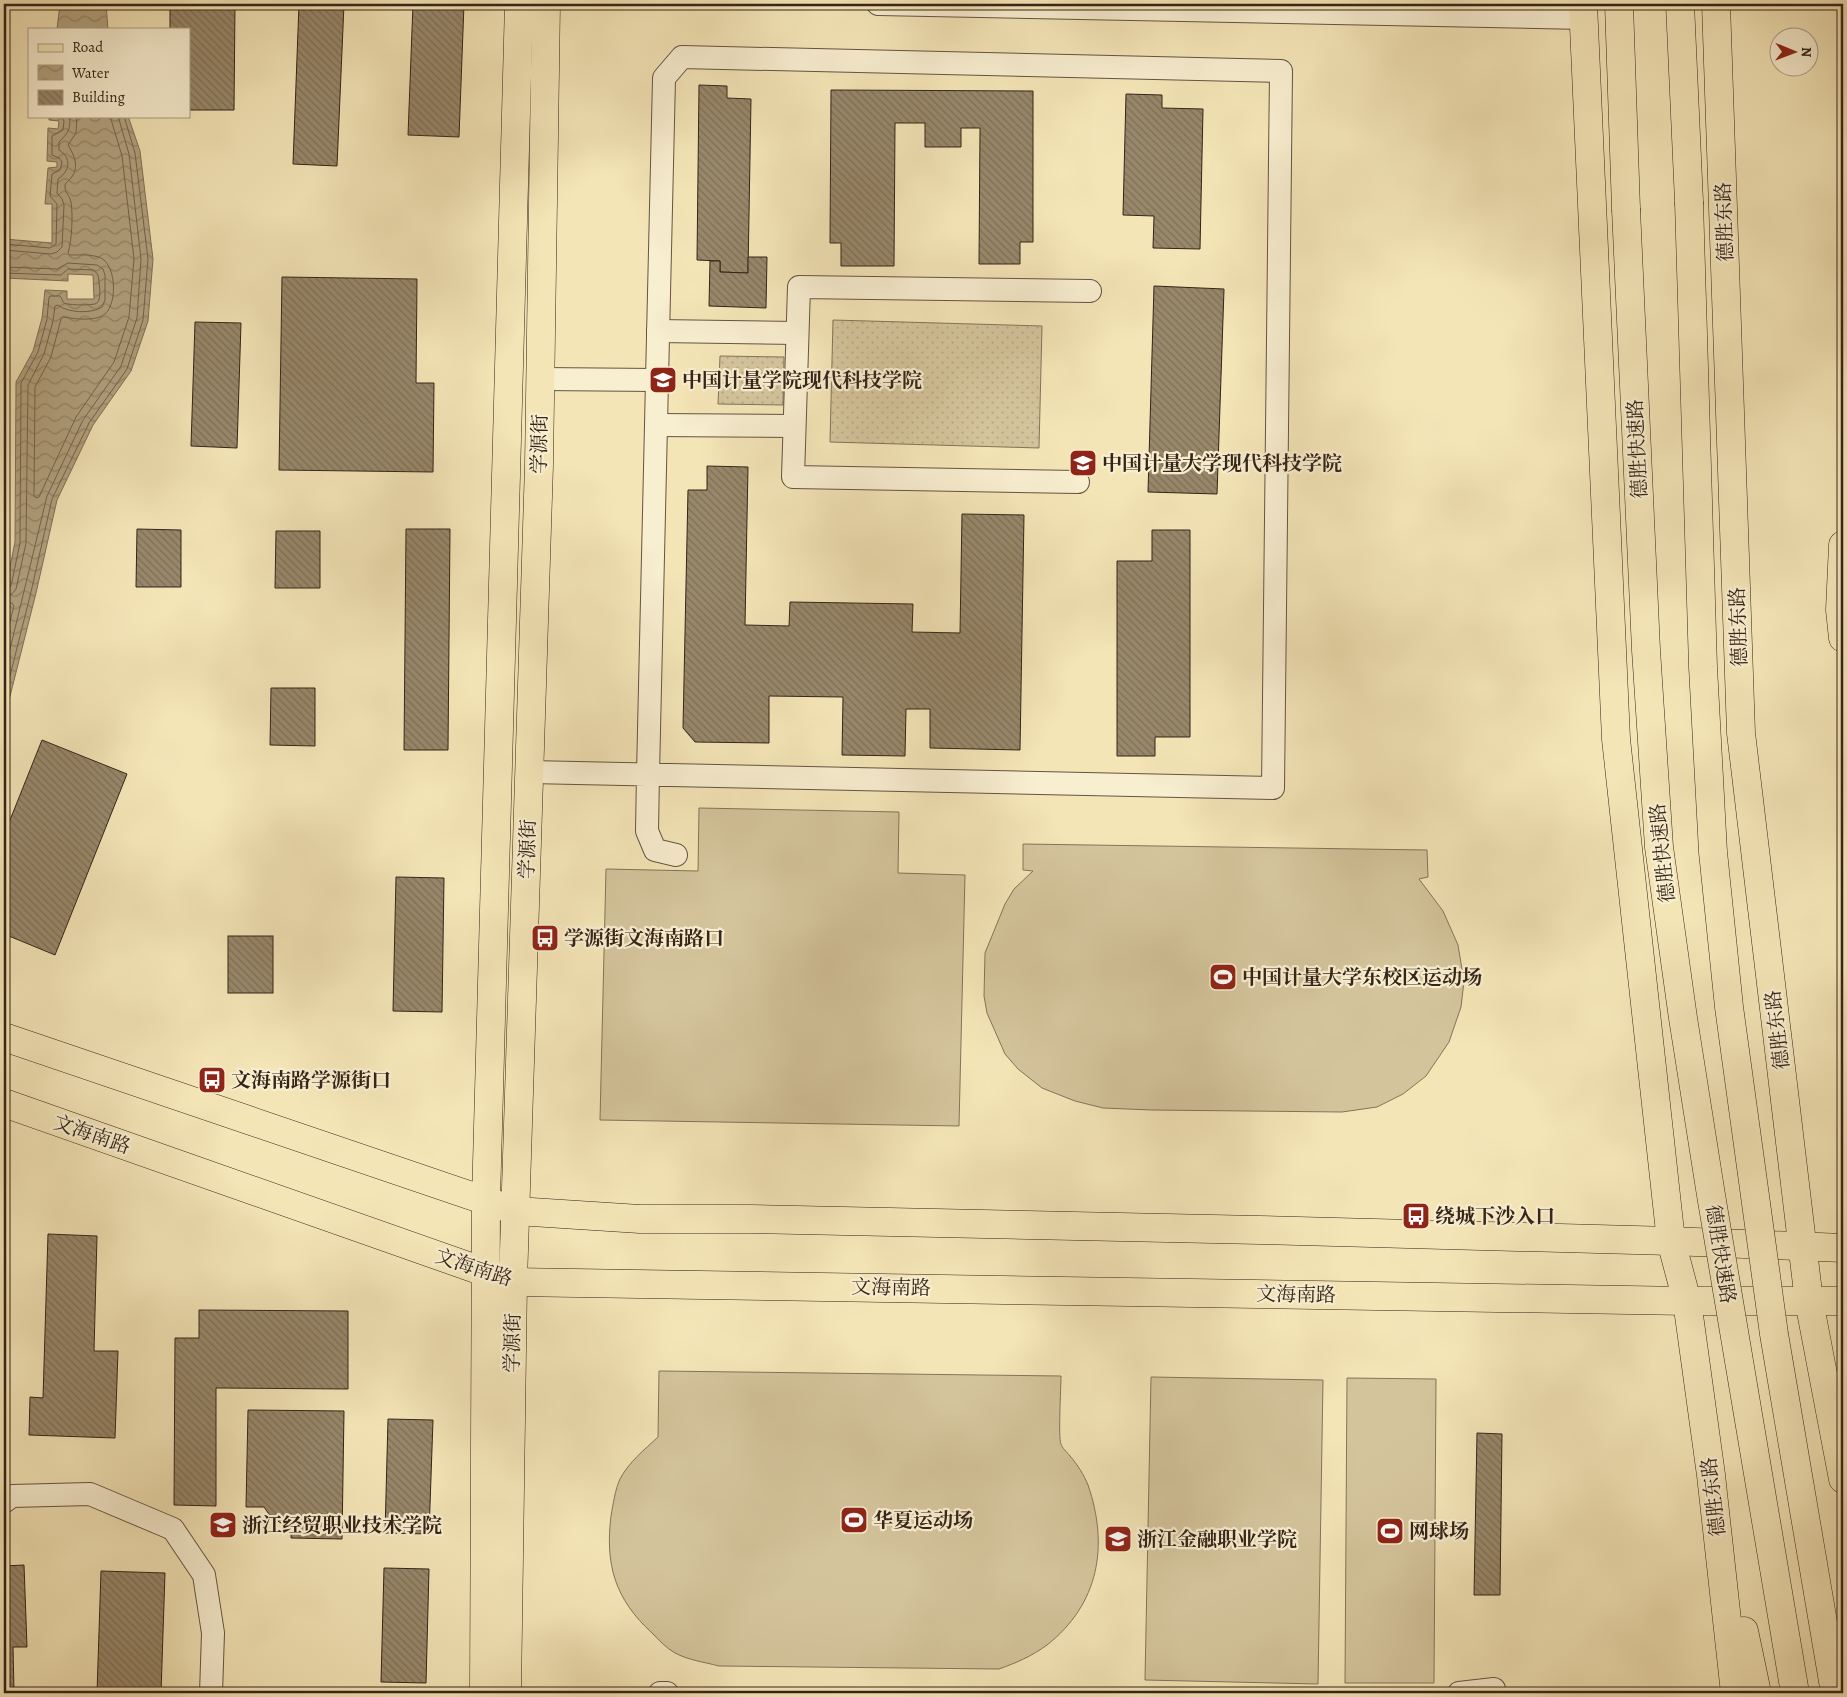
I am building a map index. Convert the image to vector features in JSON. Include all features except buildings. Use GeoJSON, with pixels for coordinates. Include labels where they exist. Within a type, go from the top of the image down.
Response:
{"type":"FeatureCollection","features":[{"type":"Feature","properties":{"kind":"main road"},"geometry":{"type":"LineString","coordinates":[[484,1693],[486,1200],[519,4]]}},
{"type":"Feature","properties":{"kind":"main road","name":"学源街"},"geometry":{"type":"LineString","coordinates":[[507,1693],[513,1282],[530,772],[540,379],[546,4]]}},
{"type":"Feature","properties":{"kind":"main road","name":"德胜快速路"},"geometry":{"type":"LineString","coordinates":[[1619,4],[1626,209],[1646,650],[1659,847],[1683,1018],[1795,1693]]}},
{"type":"Feature","properties":{"kind":"main road","name":"德胜快速路"},"geometry":{"type":"LineString","coordinates":[[1680,4],[1703,657],[1713,852],[1729,1007],[1774,1334],[1835,1693]]}},
{"type":"Feature","properties":{"kind":"main road","name":"德胜东路"},"geometry":{"type":"LineString","coordinates":[[1716,4],[1742,733],[1809,1301],[1843,1478]]}},
{"type":"Feature","properties":{"kind":"main road"},"geometry":{"type":"LineString","coordinates":[[1584,11],[1616,739],[1671,1241]]}},
{"type":"Feature","properties":{"kind":"main road"},"geometry":{"type":"LineString","coordinates":[[1843,545],[1840,610],[1843,638]]}},
{"type":"Feature","properties":{"kind":"main road"},"geometry":{"type":"LineString","coordinates":[[4,1037],[516,1210],[640,1218],[761,1219],[1671,1241],[1843,1248]]}},
{"type":"Feature","properties":{"kind":"main road","name":"文海南路"},"geometry":{"type":"LineString","coordinates":[[4,1103],[513,1282],[1687,1301],[1843,1301]]}},
{"type":"Feature","properties":{"kind":"main road","name":"德胜东路"},"geometry":{"type":"LineString","coordinates":[[1671,1241],[1687,1301],[1710,1475],[1735,1693]]}},
{"type":"Feature","properties":{"kind":"main road"},"geometry":{"type":"LineString","coordinates":[[1710,1475],[1757,1693]]}},
{"type":"Feature","properties":{"kind":"street"},"geometry":{"type":"LineString","coordinates":[[878,4],[1584,11]]}},
{"type":"Feature","properties":{"kind":"street"},"geometry":{"type":"LineString","coordinates":[[530,772],[648,774],[1273,788],[1281,71],[682,57],[664,78],[658,331],[648,774],[647,831],[655,850],[676,855]]}},
{"type":"Feature","properties":{"kind":"street"},"geometry":{"type":"LineString","coordinates":[[1078,482],[793,477],[799,287],[1090,291]]}},
{"type":"Feature","properties":{"kind":"street"},"geometry":{"type":"LineString","coordinates":[[658,331],[797,333]]}},
{"type":"Feature","properties":{"kind":"street"},"geometry":{"type":"LineString","coordinates":[[540,379],[657,380]]}},
{"type":"Feature","properties":{"kind":"street"},"geometry":{"type":"LineString","coordinates":[[656,425],[794,426]]}},
{"type":"Feature","properties":{"kind":"street"},"geometry":{"type":"LineString","coordinates":[[4,1502],[12,1496],[90,1494],[173,1530],[204,1575],[214,1633],[211,1693]]}},
{"type":"Feature","properties":{"kind":"street"},"geometry":{"type":"LineString","coordinates":[[1459,1693],[1494,1689]]}},
{"type":"Feature","properties":{"kind":"street"},"geometry":{"type":"LineString","coordinates":[[660,1693],[667,1693]]}},
{"type":"Feature","properties":{"kind":"shaded area"},"geometry":{"type":"Polygon","coordinates":[[[833,320],[1042,326],[1039,448],[830,442],[833,320]]]}},
{"type":"Feature","properties":{"kind":"shaded area"},"geometry":{"type":"Polygon","coordinates":[[[720,356],[784,357],[783,405],[718,404],[720,356]]]}},
{"type":"Feature","properties":{"kind":"shaded area"},"geometry":{"type":"Polygon","coordinates":[[[699,808],[899,812],[898,873],[965,875],[959,1126],[600,1120],[606,869],[698,871],[699,808]]]}},
{"type":"Feature","properties":{"kind":"shaded area","name":"中国计量大学东校区运动场"},"geometry":{"type":"Polygon","coordinates":[[[1023,844],[1427,850],[1428,877],[1419,879],[1443,911],[1458,945],[1464,981],[1461,1007],[1449,1042],[1426,1076],[1403,1094],[1377,1107],[1342,1112],[1103,1108],[1075,1101],[1042,1088],[1018,1069],[1005,1054],[987,1013],[984,996],[985,953],[1005,904],[1014,889],[1033,871],[1023,870],[1023,844]]]}},
{"type":"Feature","properties":{"kind":"shaded area","name":"华夏运动场"},"geometry":{"type":"Polygon","coordinates":[[[659,1371],[1061,1376],[1060,1440],[1063,1448],[1078,1466],[1088,1485],[1098,1530],[1098,1552],[1095,1572],[1088,1592],[1078,1611],[1065,1629],[1047,1645],[1024,1659],[999,1669],[719,1666],[675,1653],[639,1620],[629,1607],[615,1580],[610,1550],[611,1516],[615,1493],[620,1479],[632,1462],[658,1437],[659,1371]]]}},
{"type":"Feature","properties":{"kind":"shaded area"},"geometry":{"type":"Polygon","coordinates":[[[1151,1377],[1323,1380],[1318,1684],[1145,1680],[1151,1377]]]}},
{"type":"Feature","properties":{"kind":"shaded area","name":"网球场"},"geometry":{"type":"Polygon","coordinates":[[[1347,1378],[1436,1379],[1434,1683],[1345,1683],[1347,1378]]]}},
{"type":"Feature","properties":{"kind":"water"},"geometry":{"type":"Polygon","coordinates":[[[60,4],[106,4],[108,28],[57,28],[60,4]]]}},
{"type":"Feature","properties":{"kind":"water"},"geometry":{"type":"Polygon","coordinates":[[[49,118],[129,118],[140,151],[153,259],[148,321],[131,371],[93,425],[57,500],[4,720],[4,596],[15,542],[16,382],[33,351],[42,318],[45,290],[67,291],[67,299],[94,299],[93,275],[68,274],[68,281],[4,278],[4,239],[52,243],[52,204],[45,204],[48,168],[57,167],[57,162],[47,161],[48,128],[58,129],[59,121],[49,120],[49,118]]]}},
{"type":"Feature","properties":{"kind":"place","name":"中国计量学院现代科技学院"},"geometry":{"type":"Point","coordinates":[663,380]}},
{"type":"Feature","properties":{"kind":"place","name":"中国计量大学现代科技学院"},"geometry":{"type":"Point","coordinates":[1083,463]}},
{"type":"Feature","properties":{"kind":"place","name":"学源街文海南路口"},"geometry":{"type":"Point","coordinates":[545,938]}},
{"type":"Feature","properties":{"kind":"place","name":"中国计量大学东校区运动场"},"geometry":{"type":"Point","coordinates":[1223,977]}},
{"type":"Feature","properties":{"kind":"place","name":"文海南路学源街口"},"geometry":{"type":"Point","coordinates":[212,1080]}},
{"type":"Feature","properties":{"kind":"place","name":"绕城下沙入口"},"geometry":{"type":"Point","coordinates":[1416,1216]}},
{"type":"Feature","properties":{"kind":"place","name":"华夏运动场"},"geometry":{"type":"Point","coordinates":[854,1520]}},
{"type":"Feature","properties":{"kind":"place","name":"浙江经贸职业技术学院"},"geometry":{"type":"Point","coordinates":[223,1525]}},
{"type":"Feature","properties":{"kind":"place","name":"网球场"},"geometry":{"type":"Point","coordinates":[1390,1531]}},
{"type":"Feature","properties":{"kind":"place","name":"浙江金融职业学院"},"geometry":{"type":"Point","coordinates":[1118,1539]}}]}
